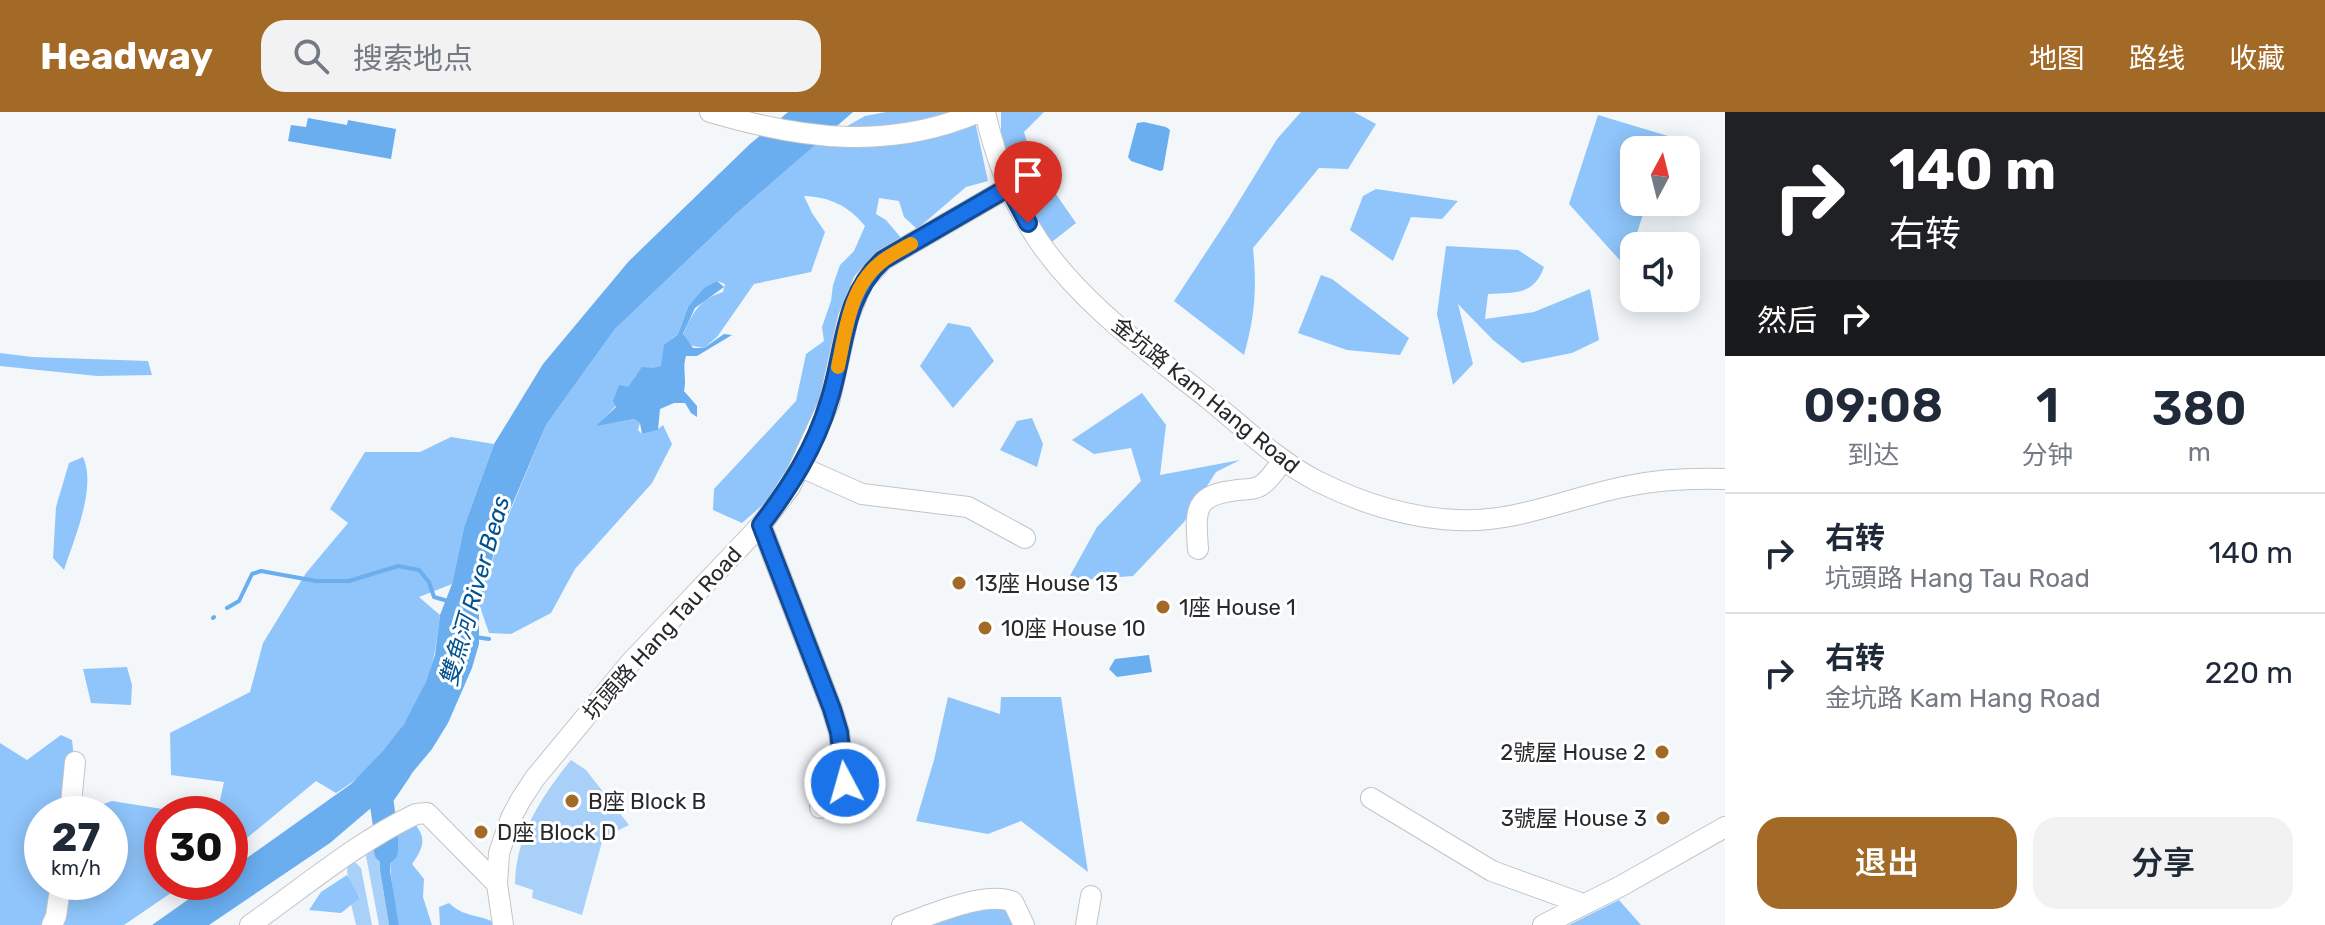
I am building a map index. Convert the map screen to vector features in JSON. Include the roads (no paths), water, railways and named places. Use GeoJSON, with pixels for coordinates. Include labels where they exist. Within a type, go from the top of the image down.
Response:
{"type":"FeatureCollection","features":[{"type":"Feature","properties":{"kind":"street"},"geometry":{"type":"LineString","coordinates":[[710,112],[809,135],[864,138],[907,134],[950,124],[982,112]]}},
{"type":"Feature","properties":{"kind":"street","name":"金坑路 Kam Hang Road"},"geometry":{"type":"LineString","coordinates":[[982,112],[1009,187],[1038,239],[1086,298],[1283,460],[1337,491],[1383,508],[1457,520],[1494,520],[1628,486],[1687,477],[1725,479]]}},
{"type":"Feature","properties":{"kind":"street","name":"坑頭路 Hang Tau Road"},"geometry":{"type":"LineString","coordinates":[[503,925],[497,884],[499,853],[520,801],[535,778],[631,662],[761,525],[790,487],[829,403],[848,318],[863,282],[883,260],[1009,187]]}},
{"type":"Feature","properties":{"kind":"street"},"geometry":{"type":"LineString","coordinates":[[1198,549],[1197,509],[1204,498],[1215,493],[1255,488],[1263,484],[1283,460]]}},
{"type":"Feature","properties":{"kind":"street"},"geometry":{"type":"LineString","coordinates":[[801,467],[862,494],[968,507],[1025,538]]}},
{"type":"Feature","properties":{"kind":"street"},"geometry":{"type":"LineString","coordinates":[[761,525],[839,732],[845,783],[820,808]]}},
{"type":"Feature","properties":{"kind":"street"},"geometry":{"type":"LineString","coordinates":[[72,796],[75,762]]}},
{"type":"Feature","properties":{"kind":"street"},"geometry":{"type":"LineString","coordinates":[[1371,798],[1492,871],[1583,904]]}},
{"type":"Feature","properties":{"kind":"street"},"geometry":{"type":"LineString","coordinates":[[250,925],[358,846],[416,814],[427,813],[497,884]]}},
{"type":"Feature","properties":{"kind":"street"},"geometry":{"type":"LineString","coordinates":[[1543,925],[1725,827]]}},
{"type":"Feature","properties":{"kind":"street"},"geometry":{"type":"LineString","coordinates":[[1086,925],[1091,896]]}},
{"type":"Feature","properties":{"kind":"street"},"geometry":{"type":"LineString","coordinates":[[902,925],[988,898],[1004,898],[1013,902],[1024,925]]}},
{"type":"Feature","properties":{"kind":"street"},"geometry":{"type":"LineString","coordinates":[[52,925],[58,900]]}},
{"type":"Feature","properties":{"kind":"water","name":"雙魚河 River Beas"},"geometry":{"type":"Polygon","coordinates":[[[788,112],[853,112],[736,214],[615,329],[546,425],[499,536],[479,604],[479,644],[472,668],[448,723],[432,749],[412,773],[330,843],[248,899],[248,857],[351,784],[404,724],[426,682],[435,655],[440,615],[452,584],[464,527],[494,444],[543,364],[629,261],[750,144],[788,112]]]}},
{"type":"Feature","properties":{"kind":"water"},"geometry":{"type":"Polygon","coordinates":[[[308,118],[347,125],[348,120],[396,129],[391,159],[288,141],[291,125],[306,127],[308,118]]]}},
{"type":"Feature","properties":{"kind":"water"},"geometry":{"type":"Polygon","coordinates":[[[1144,122],[1170,130],[1163,170],[1131,161],[1128,157],[1137,123],[1144,122]]]}},
{"type":"Feature","properties":{"kind":"water"},"geometry":{"type":"Polygon","coordinates":[[[717,281],[724,287],[695,308],[683,334],[693,348],[704,348],[724,334],[732,335],[697,356],[686,356],[684,391],[697,406],[697,417],[685,403],[674,403],[660,409],[658,430],[642,434],[640,423],[634,419],[596,426],[616,407],[613,401],[619,385],[628,387],[642,367],[661,366],[664,345],[678,334],[688,307],[704,288],[717,281]]]}},
{"type":"Feature","properties":{"kind":"water"},"geometry":{"type":"Polygon","coordinates":[[[1149,655],[1152,672],[1117,677],[1109,669],[1115,659],[1149,655]]]}},
{"type":"Feature","properties":{"kind":"water"},"geometry":{"type":"Polygon","coordinates":[[[392,837],[390,871],[399,925],[389,925],[380,870],[380,841],[392,837]]]}},
{"type":"Feature","properties":{"kind":"water"},"geometry":{"type":"Polygon","coordinates":[[[187,900],[246,900],[209,925],[152,925],[187,900]]]}},
{"type":"Feature","properties":{"kind":"waterway","name":"雙魚河 River Beas"},"geometry":{"type":"LineString","coordinates":[[227,608],[239,601],[252,574],[261,571],[316,581],[349,581],[398,566],[419,570],[429,582],[434,597],[448,601]]}},
{"type":"Feature","properties":{"kind":"waterway","name":"雙魚河 River Beas"},"geometry":{"type":"LineString","coordinates":[[475,637],[489,639]]}},
{"type":"Feature","properties":{"kind":"waterway"},"geometry":{"type":"LineString","coordinates":[[386,851],[381,798],[400,770]]}},
{"type":"Feature","properties":{"kind":"place","name":"13座 House 13"},"geometry":{"type":"Point","coordinates":[959,583]}},
{"type":"Feature","properties":{"kind":"place","name":"1座 House 1"},"geometry":{"type":"Point","coordinates":[1163,607]}},
{"type":"Feature","properties":{"kind":"place","name":"10座 House 10"},"geometry":{"type":"Point","coordinates":[985,628]}},
{"type":"Feature","properties":{"kind":"place","name":"2號屋 House 2"},"geometry":{"type":"Point","coordinates":[1662,752]}},
{"type":"Feature","properties":{"kind":"place","name":"B座 Block B"},"geometry":{"type":"Point","coordinates":[572,801]}},
{"type":"Feature","properties":{"kind":"place","name":"3號屋 House 3"},"geometry":{"type":"Point","coordinates":[1663,818]}},
{"type":"Feature","properties":{"kind":"place","name":"D座 Block D"},"geometry":{"type":"Point","coordinates":[481,832]}}]}
